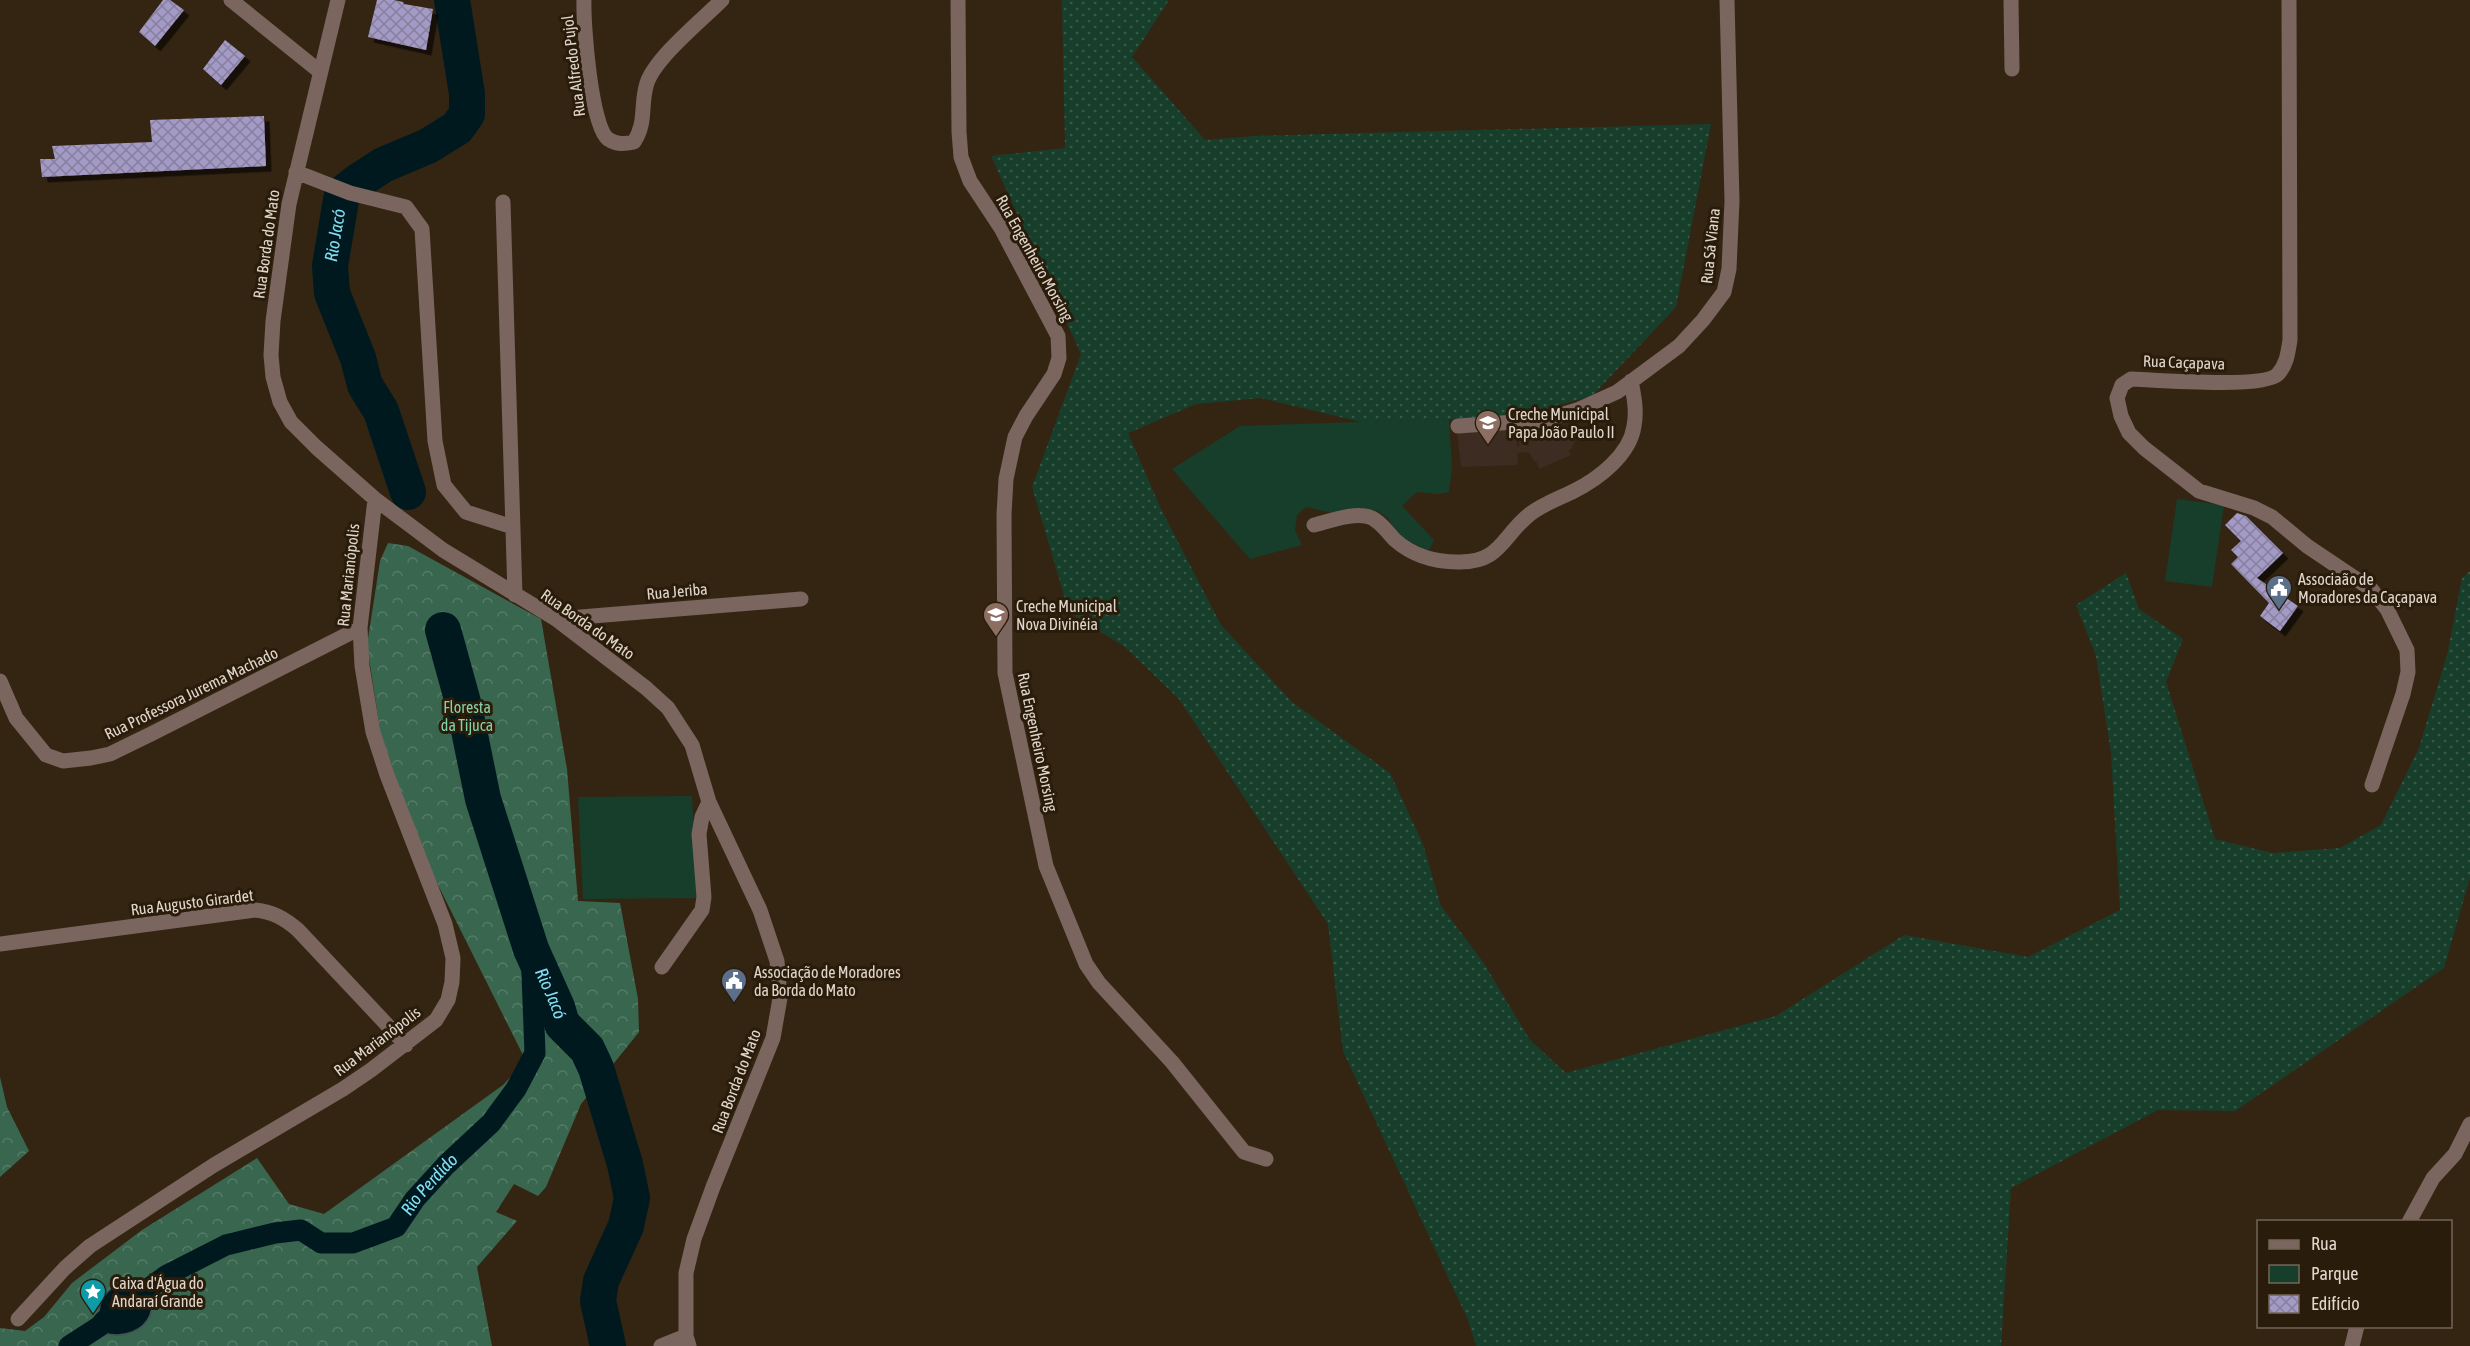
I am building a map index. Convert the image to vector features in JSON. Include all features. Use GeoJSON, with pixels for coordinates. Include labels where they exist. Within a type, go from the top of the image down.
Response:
{"type":"FeatureCollection","features":[{"type":"Feature","properties":{"kind":"street"},"geometry":{"type":"LineString","coordinates":[[231,0],[319,71]]}},
{"type":"Feature","properties":{"kind":"street","name":"Rua Borda do Mato"},"geometry":{"type":"LineString","coordinates":[[338,0],[319,71],[302,175],[289,204],[273,321],[271,355],[273,377],[280,402],[291,422],[375,499],[442,550],[556,619],[646,688],[668,708],[692,745],[709,802],[760,910],[777,961],[780,998],[773,1038],[694,1239],[686,1273],[687,1341]]}},
{"type":"Feature","properties":{"kind":"street","name":"Rua Alfredo Pujol"},"geometry":{"type":"LineString","coordinates":[[584,0],[583,23],[598,122],[606,138],[620,145],[634,142],[641,130],[647,84],[656,65],[722,0]]}},
{"type":"Feature","properties":{"kind":"street","name":"Rua Engenheiro Morsing"},"geometry":{"type":"LineString","coordinates":[[958,0],[961,157],[970,181],[1001,228],[1058,336],[1059,358],[1054,374],[1015,437],[1006,479],[1004,515],[1005,673],[1046,866],[1086,964],[1099,983],[1172,1062],[1244,1152],[1266,1159]]}},
{"type":"Feature","properties":{"kind":"street","name":"Rua Sá Viana"},"geometry":{"type":"LineString","coordinates":[[1458,426],[1545,420],[1577,410],[1617,392],[1679,346],[1724,292],[1729,268],[1732,201],[1727,0]]}},
{"type":"Feature","properties":{"kind":"street"},"geometry":{"type":"LineString","coordinates":[[2012,0],[2012,69]]}},
{"type":"Feature","properties":{"kind":"street","name":"Rua Caçapava"},"geometry":{"type":"LineString","coordinates":[[2289,0],[2289,340],[2287,359],[2277,375],[2266,381],[2132,379],[2122,385],[2117,398],[2121,416],[2129,433],[2171,471],[2199,491],[2254,508],[2272,517],[2307,546],[2371,589],[2387,609],[2407,650],[2408,672],[2403,694],[2372,785]]}},
{"type":"Feature","properties":{"kind":"street"},"geometry":{"type":"LineString","coordinates":[[302,175],[350,193],[406,207],[422,230],[435,441],[444,485],[466,512],[513,527]]}},
{"type":"Feature","properties":{"kind":"street"},"geometry":{"type":"LineString","coordinates":[[503,202],[515,595]]}},
{"type":"Feature","properties":{"kind":"street"},"geometry":{"type":"LineString","coordinates":[[1314,525],[1356,516],[1371,518],[1410,552],[1446,562],[1480,561],[1508,540],[1530,514],[1578,489],[1603,472],[1624,450],[1634,428],[1635,406],[1631,381]]}},
{"type":"Feature","properties":{"kind":"street","name":"Rua Marianópolis"},"geometry":{"type":"LineString","coordinates":[[18,1319],[65,1268],[90,1246],[214,1165],[343,1089],[406,1045],[436,1020],[448,1000],[453,958],[445,924],[387,775],[373,732],[362,666],[360,628],[375,499]]}},
{"type":"Feature","properties":{"kind":"street","name":"Rua Jeriba"},"geometry":{"type":"LineString","coordinates":[[556,619],[801,598]]}},
{"type":"Feature","properties":{"kind":"street","name":"Rua Professora Jurema Machado"},"geometry":{"type":"LineString","coordinates":[[0,681],[16,718],[46,755],[63,761],[91,758],[110,754],[152,734],[360,628]]}},
{"type":"Feature","properties":{"kind":"street"},"geometry":{"type":"LineString","coordinates":[[662,967],[702,910],[704,897],[699,834],[702,817],[709,802]]}},
{"type":"Feature","properties":{"kind":"street","name":"Rua Augusto Girardet"},"geometry":{"type":"LineString","coordinates":[[0,944],[255,910],[270,912],[286,919],[298,930],[406,1045]]}},
{"type":"Feature","properties":{"kind":"street"},"geometry":{"type":"LineString","coordinates":[[2410,1220],[2433,1178],[2455,1154],[2470,1124]]}},
{"type":"Feature","properties":{"kind":"street"},"geometry":{"type":"LineString","coordinates":[[2352,1346],[2356,1328]]}},
{"type":"Feature","properties":{"kind":"street"},"geometry":{"type":"LineString","coordinates":[[661,1346],[687,1341]]}},
{"type":"Feature","properties":{"kind":"shaded area","name":"Creche Municipal Papa João Paulo II"},"geometry":{"type":"Polygon","coordinates":[[[1556,423],[1559,429],[1581,428],[1570,451],[1568,450],[1571,455],[1539,469],[1529,452],[1517,453],[1518,465],[1461,467],[1457,433],[1516,429],[1517,446],[1519,446],[1519,434],[1524,436],[1529,446],[1527,437],[1556,423]]]}},
{"type":"Feature","properties":{"kind":"green space"},"geometry":{"type":"Polygon","coordinates":[[[1062,0],[1169,0],[1132,57],[1205,140],[1255,136],[1711,124],[1676,307],[1592,396],[1522,415],[1370,424],[1261,398],[1196,404],[1128,433],[1161,509],[1221,625],[1292,702],[1390,773],[1423,844],[1441,906],[1483,962],[1530,1040],[1566,1073],[1776,1016],[1904,935],[2028,957],[2120,910],[2111,753],[2096,656],[2076,605],[2126,573],[2139,609],[2183,639],[2166,682],[2215,839],[2272,853],[2340,848],[2381,825],[2419,748],[2447,655],[2462,578],[2470,571],[2470,878],[2444,968],[2235,1111],[2158,1110],[2011,1188],[2001,1346],[1476,1346],[1468,1320],[1343,1051],[1328,924],[1179,699],[1125,647],[1069,612],[1032,487],[1081,354],[991,156],[1065,148],[1062,0]]]}},
{"type":"Feature","properties":{"kind":"green space"},"geometry":{"type":"Polygon","coordinates":[[[1449,419],[1452,468],[1449,492],[1438,494],[1417,492],[1402,506],[1434,540],[1428,552],[1397,534],[1388,518],[1378,511],[1360,508],[1341,515],[1306,507],[1297,515],[1295,531],[1302,545],[1250,559],[1172,469],[1240,426],[1449,419]]]}},
{"type":"Feature","properties":{"kind":"green space"},"geometry":{"type":"Polygon","coordinates":[[[2177,499],[2224,505],[2212,587],[2165,581],[2177,499]]]}},
{"type":"Feature","properties":{"kind":"green space","name":"Floresta da Tijuca"},"geometry":{"type":"Polygon","coordinates":[[[388,543],[408,546],[541,619],[567,769],[578,901],[620,903],[638,999],[639,1032],[581,1104],[546,1187],[538,1196],[514,1184],[496,1212],[517,1221],[477,1267],[492,1346],[0,1346],[0,1328],[25,1331],[44,1317],[72,1283],[142,1230],[257,1158],[289,1204],[324,1214],[503,1085],[526,1061],[418,845],[382,743],[367,645],[380,561],[388,543]]]}},
{"type":"Feature","properties":{"kind":"green space"},"geometry":{"type":"Polygon","coordinates":[[[692,796],[698,898],[583,899],[578,797],[692,796]]]}},
{"type":"Feature","properties":{"kind":"green space"},"geometry":{"type":"Polygon","coordinates":[[[0,1077],[7,1107],[29,1151],[0,1177],[0,1077]]]}},
{"type":"Feature","properties":{"kind":"water","name":"Caixa d'Água do Andaraí Grande"},"geometry":{"type":"Polygon","coordinates":[[[119,1283],[137,1288],[148,1296],[152,1306],[150,1316],[133,1332],[119,1335],[104,1333],[99,1318],[100,1304],[107,1292],[119,1283]]]}},
{"type":"Feature","properties":{"kind":"building"},"geometry":{"type":"Polygon","coordinates":[[[163,0],[170,0],[184,10],[155,46],[139,32],[163,0]]]}},
{"type":"Feature","properties":{"kind":"building"},"geometry":{"type":"Polygon","coordinates":[[[377,0],[394,0],[433,9],[426,50],[368,37],[377,0]]]}},
{"type":"Feature","properties":{"kind":"building"},"geometry":{"type":"Polygon","coordinates":[[[225,40],[245,56],[221,85],[203,69],[225,40]]]}},
{"type":"Feature","properties":{"kind":"building"},"geometry":{"type":"Polygon","coordinates":[[[264,116],[266,166],[42,177],[40,159],[55,159],[52,146],[152,142],[150,120],[264,116]]]}},
{"type":"Feature","properties":{"kind":"building"},"geometry":{"type":"Polygon","coordinates":[[[2237,513],[2246,516],[2283,553],[2257,578],[2298,606],[2280,631],[2260,616],[2269,603],[2231,564],[2238,557],[2231,550],[2241,541],[2225,525],[2237,513]]]}},
{"type":"Feature","properties":{"kind":"waterway","name":"Rio Jacó"},"geometry":{"type":"LineString","coordinates":[[408,492],[381,411],[365,385],[358,358],[332,293],[330,266],[342,194],[383,165],[428,146],[457,128],[467,114],[467,94],[452,0]]}},
{"type":"Feature","properties":{"kind":"waterway","name":"Rio Jacó"},"geometry":{"type":"LineString","coordinates":[[443,630],[464,706],[483,799],[531,949],[557,1007],[562,1024],[587,1049],[596,1068],[625,1164],[632,1198],[626,1226],[601,1281],[598,1301],[608,1346]]}},
{"type":"Feature","properties":{"kind":"waterway","name":"Rio Perdido"},"geometry":{"type":"LineString","coordinates":[[69,1346],[100,1326],[167,1275],[226,1245],[275,1233],[301,1230],[321,1243],[353,1243],[396,1227],[415,1199],[446,1165],[491,1123],[516,1089],[535,1053],[531,949]]}},
{"type":"Feature","properties":{"kind":"place","name":"Creche Municipal Papa João Paulo II"},"geometry":{"type":"Point","coordinates":[1488,446]}},
{"type":"Feature","properties":{"kind":"place","name":"Associaão de Moradores da Caçapava"},"geometry":{"type":"Point","coordinates":[2279,611]}},
{"type":"Feature","properties":{"kind":"place","name":"Creche Municipal Nova Divinéia"},"geometry":{"type":"Point","coordinates":[996,638]}},
{"type":"Feature","properties":{"kind":"place","name":"Associação de Moradores da Borda do Mato"},"geometry":{"type":"Point","coordinates":[734,1004]}},
{"type":"Feature","properties":{"kind":"place","name":"Caixa d'Água do Andaraí Grande"},"geometry":{"type":"Point","coordinates":[93,1315]}}]}
